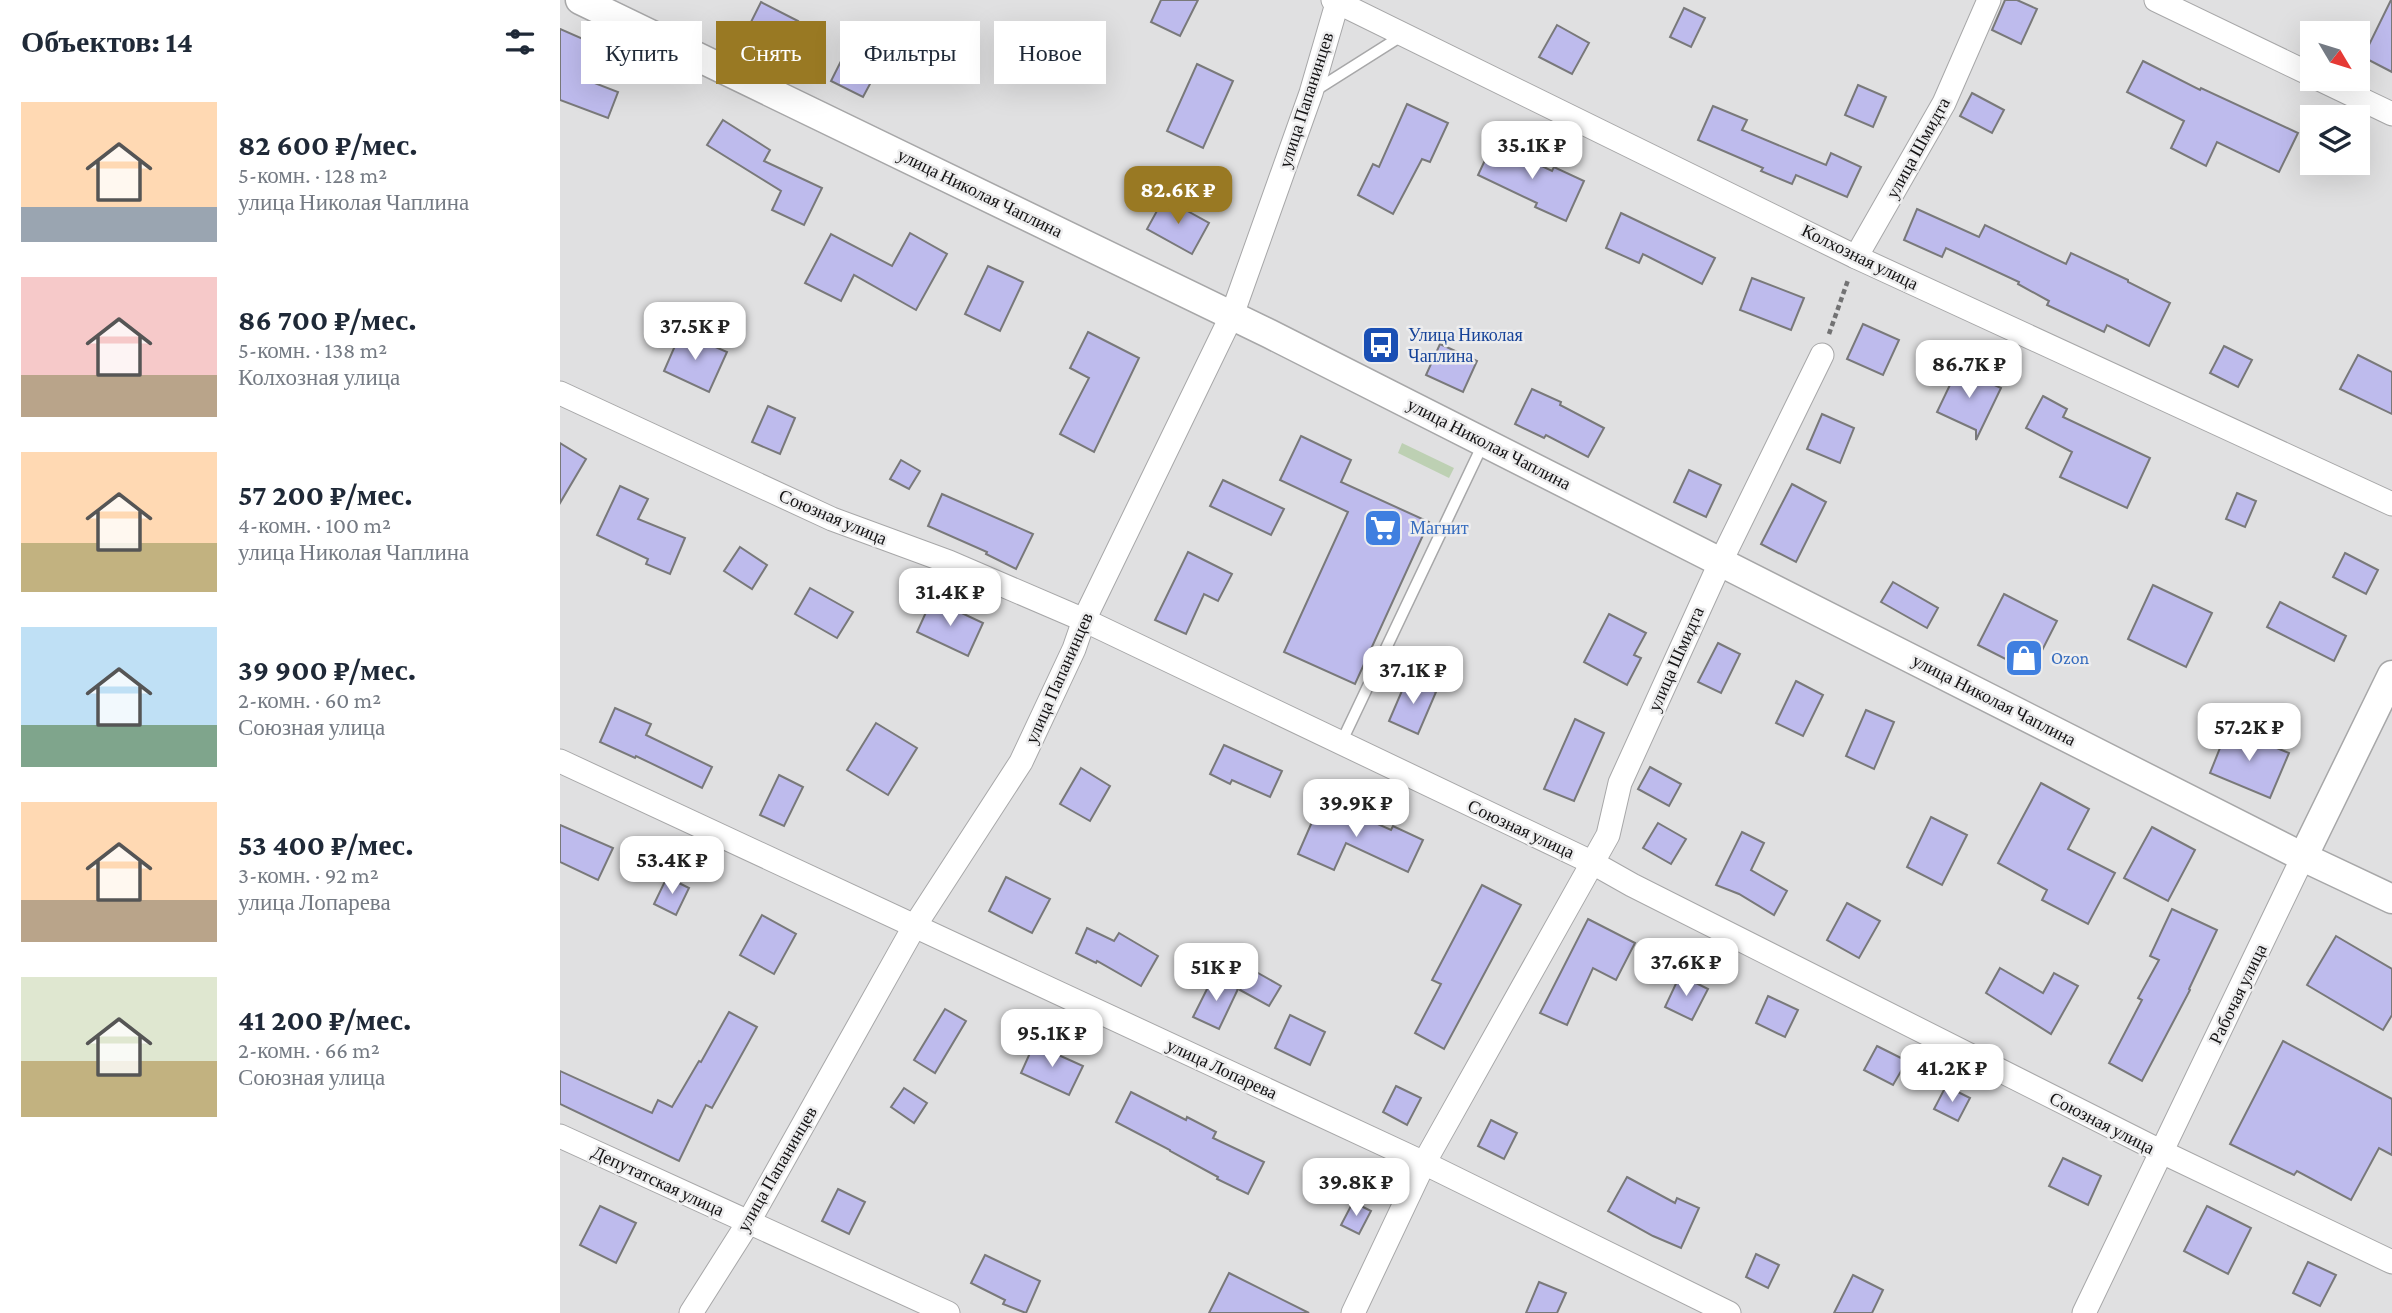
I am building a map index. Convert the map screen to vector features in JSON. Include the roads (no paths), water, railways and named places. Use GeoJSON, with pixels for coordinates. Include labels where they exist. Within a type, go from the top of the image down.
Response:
{"type":"FeatureCollection","features":[{"type":"Feature","properties":{"kind":"street","name":"улица Николая Чаплина"},"geometry":{"type":"LineString","coordinates":[[580,0],[1232,315],[2392,899]]}},
{"type":"Feature","properties":{"kind":"street","name":"улица Шмидта"},"geometry":{"type":"LineString","coordinates":[[1856,257],[1944,103],[1989,0]]}},
{"type":"Feature","properties":{"kind":"street"},"geometry":{"type":"LineString","coordinates":[[2156,0],[2300,69]]}},
{"type":"Feature","properties":{"kind":"street","name":"улица Папанинцев"},"geometry":{"type":"LineString","coordinates":[[691,1313],[748,1223],[914,927],[1021,762],[1074,649],[1084,620],[1232,315],[1311,93],[1336,1]]}},
{"type":"Feature","properties":{"kind":"street","name":"Колхозная улица"},"geometry":{"type":"LineString","coordinates":[[1336,1],[1856,257],[2392,504]]}},
{"type":"Feature","properties":{"kind":"street"},"geometry":{"type":"LineString","coordinates":[[2344,91],[2392,114]]}},
{"type":"Feature","properties":{"kind":"street","name":"улица Шмидта"},"geometry":{"type":"LineString","coordinates":[[1353,1313],[1424,1163],[1608,835],[1620,783],[1721,561],[1822,355]]}},
{"type":"Feature","properties":{"kind":"street","name":"Союзная улица"},"geometry":{"type":"LineString","coordinates":[[560,393],[832,519],[949,562],[1084,620],[1593,863],[2162,1153],[2392,1262]]}},
{"type":"Feature","properties":{"kind":"street","name":"Рабочая улица"},"geometry":{"type":"LineString","coordinates":[[2084,1313],[2392,675]]}},
{"type":"Feature","properties":{"kind":"street","name":"улица Лопарева"},"geometry":{"type":"LineString","coordinates":[[560,761],[1424,1163],[1729,1313]]}},
{"type":"Feature","properties":{"kind":"street","name":"Депутатская улица"},"geometry":{"type":"LineString","coordinates":[[560,1136],[948,1313]]}},
{"type":"Feature","properties":{"kind":"lane"},"geometry":{"type":"LineString","coordinates":[[1311,93],[1405,34]]}},
{"type":"Feature","properties":{"kind":"lane"},"geometry":{"type":"LineString","coordinates":[[1341,743],[1484,441]]}},
{"type":"Feature","properties":{"kind":"place","name":"Улица Николая Чаплина"},"geometry":{"type":"Point","coordinates":[1381,345]}},
{"type":"Feature","properties":{"kind":"place","name":"Магнит"},"geometry":{"type":"Point","coordinates":[1383,528]}},
{"type":"Feature","properties":{"kind":"place","name":"Ozon"},"geometry":{"type":"Point","coordinates":[2024,658]}}]}
